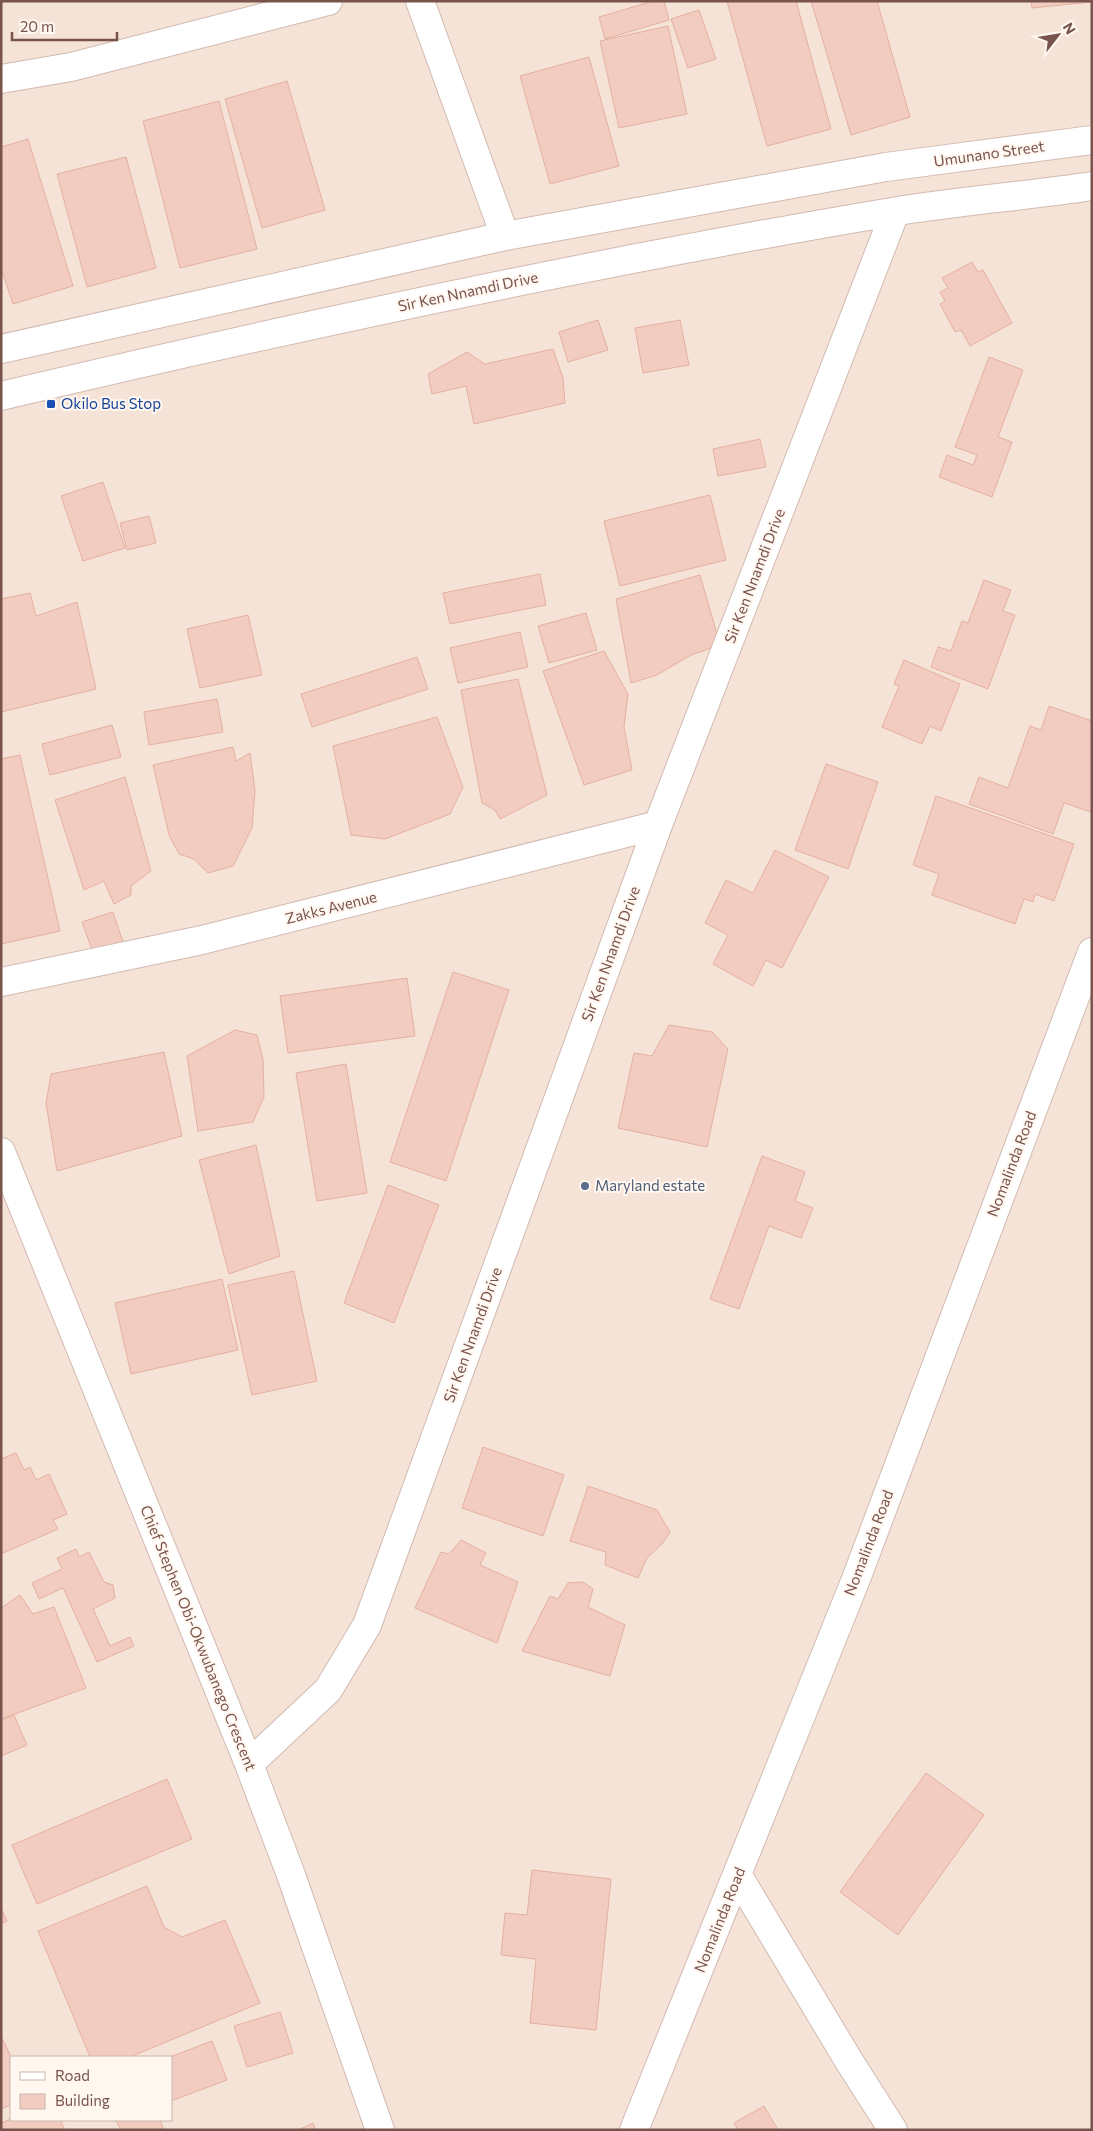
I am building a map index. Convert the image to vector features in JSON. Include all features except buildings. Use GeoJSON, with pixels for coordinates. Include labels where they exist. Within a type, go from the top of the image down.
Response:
{"type":"FeatureCollection","features":[{"type":"Feature","properties":{"kind":"street"},"geometry":{"type":"LineString","coordinates":[[1,79],[71,67],[328,1]]}},
{"type":"Feature","properties":{"kind":"street"},"geometry":{"type":"LineString","coordinates":[[1,349],[505,236],[420,1]]}},
{"type":"Feature","properties":{"kind":"street","name":"Umunano Street"},"geometry":{"type":"LineString","coordinates":[[505,236],[886,168],[1092,140]]}},
{"type":"Feature","properties":{"kind":"street"},"geometry":{"type":"LineString","coordinates":[[895,212],[1092,186]]}},
{"type":"Feature","properties":{"kind":"street","name":"Sir Ken Nnamdi Drive"},"geometry":{"type":"LineString","coordinates":[[1,396],[178,354],[558,272],[895,212]]}},
{"type":"Feature","properties":{"kind":"street","name":"Sir Ken Nnamdi Drive"},"geometry":{"type":"LineString","coordinates":[[249,1764],[328,1690],[367,1625],[658,825],[895,212]]}},
{"type":"Feature","properties":{"kind":"street","name":"Zakks Avenue"},"geometry":{"type":"LineString","coordinates":[[1,982],[202,940],[658,825]]}},
{"type":"Feature","properties":{"kind":"street","name":"Nomalinda Road"},"geometry":{"type":"LineString","coordinates":[[634,2130],[738,1876],[856,1578],[1092,952]]}},
{"type":"Feature","properties":{"kind":"street","name":"Chief Stephen Obi-Okwubanego Crescent"},"geometry":{"type":"LineString","coordinates":[[1,1152],[249,1764],[291,1875],[380,2130]]}},
{"type":"Feature","properties":{"kind":"street"},"geometry":{"type":"LineString","coordinates":[[738,1876],[849,2061],[893,2130]]}},
{"type":"Feature","properties":{"kind":"shaded area"},"geometry":{"type":"Polygon","coordinates":[[[1,1],[1092,1],[1092,2130],[1,2130],[1,1]]]}},
{"type":"Feature","properties":{"kind":"place","name":"Okilo Bus Stop"},"geometry":{"type":"Point","coordinates":[51,404]}},
{"type":"Feature","properties":{"kind":"place","name":"Maryland estate"},"geometry":{"type":"Point","coordinates":[585,1186]}}]}
